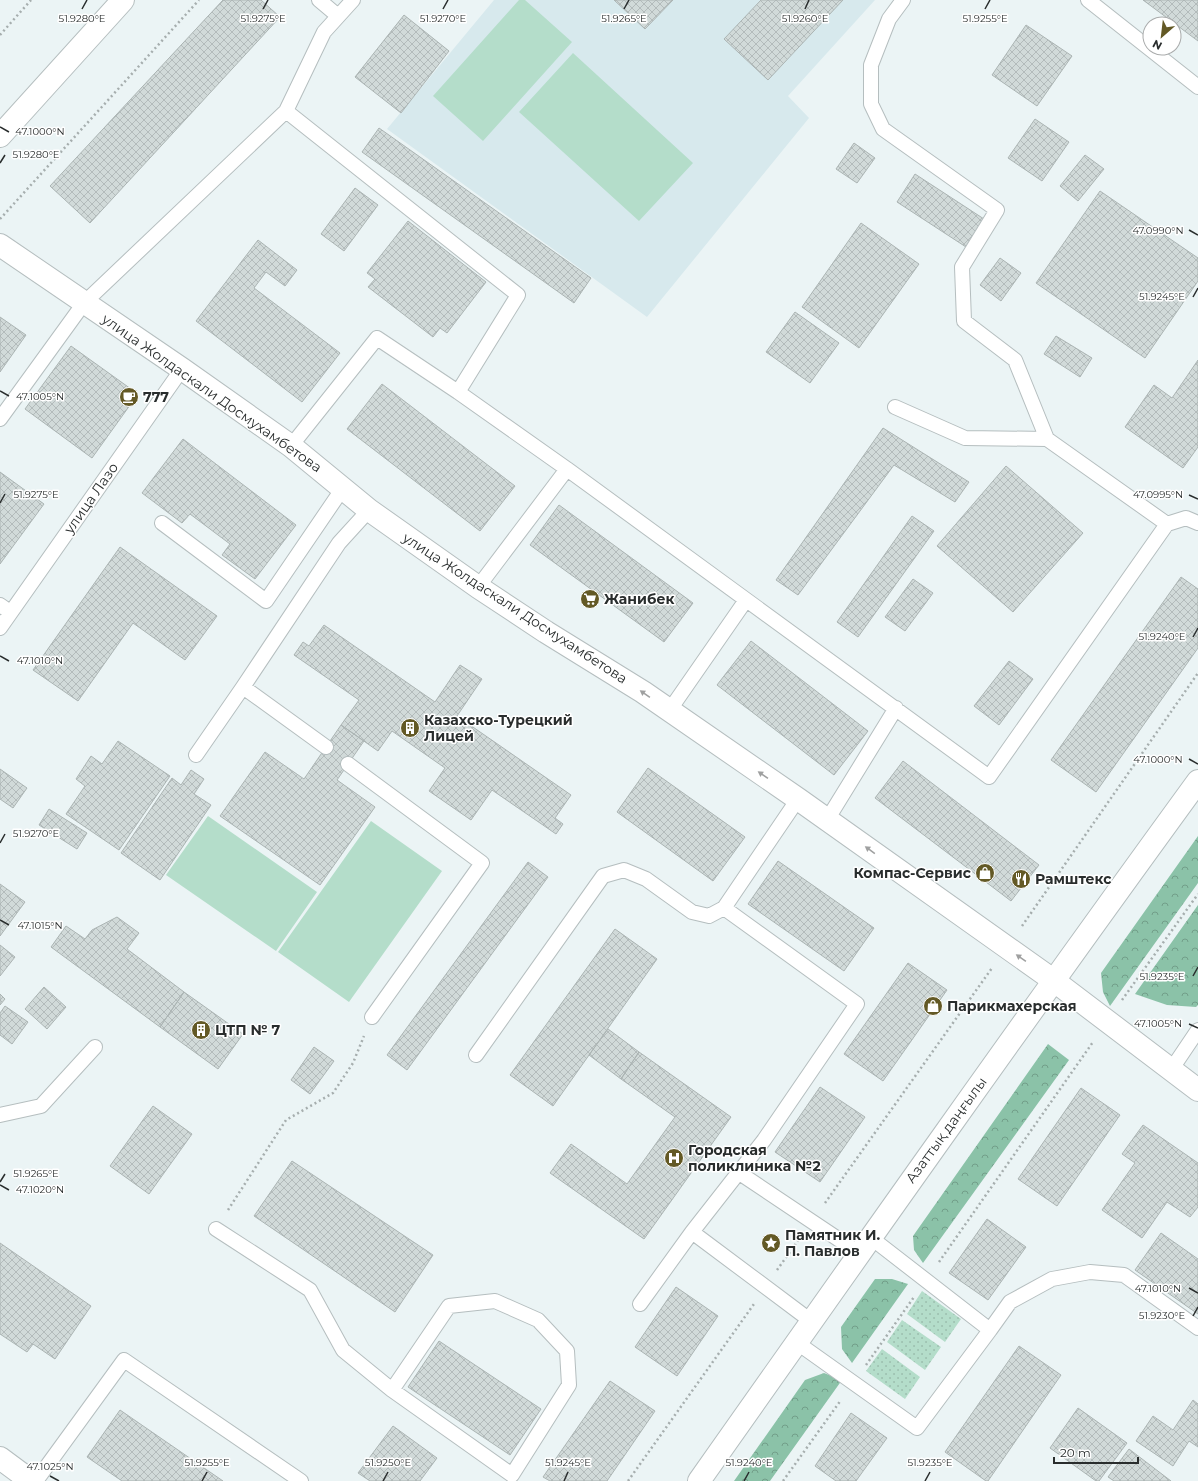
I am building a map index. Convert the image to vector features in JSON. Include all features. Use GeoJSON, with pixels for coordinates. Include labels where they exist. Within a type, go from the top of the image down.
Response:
{"type":"FeatureCollection","features":[{"type":"Feature","properties":{"kind":"street"},"geometry":{"type":"LineString","coordinates":[[0,136],[123,0]]}},
{"type":"Feature","properties":{"kind":"street","name":"улица Жолдаскали Досмухамбетова"},"geometry":{"type":"LineString","coordinates":[[0,245],[182,369],[291,446],[369,510],[478,587],[546,632],[644,692],[669,712],[798,799],[1053,980],[1198,1090]]}},
{"type":"Feature","properties":{"kind":"street","name":"Азаттық даңғылы"},"geometry":{"type":"LineString","coordinates":[[699,1481],[1053,980],[1198,781]]}},
{"type":"Feature","properties":{"kind":"street"},"geometry":{"type":"LineString","coordinates":[[1,1462],[31,1481]]}},
{"type":"Feature","properties":{"kind":"lane"},"geometry":{"type":"LineString","coordinates":[[319,0],[338,16]]}},
{"type":"Feature","properties":{"kind":"lane"},"geometry":{"type":"LineString","coordinates":[[0,419],[84,303],[286,111],[324,32],[353,0]]}},
{"type":"Feature","properties":{"kind":"lane"},"geometry":{"type":"LineString","coordinates":[[903,0],[890,19],[871,65],[871,104],[883,129],[997,210],[962,267],[964,321],[1015,360],[1047,439],[1167,524]]}},
{"type":"Feature","properties":{"kind":"lane"},"geometry":{"type":"LineString","coordinates":[[1088,0],[1198,87]]}},
{"type":"Feature","properties":{"kind":"lane"},"geometry":{"type":"LineString","coordinates":[[286,111],[518,295],[458,392]]}},
{"type":"Feature","properties":{"kind":"lane"},"geometry":{"type":"LineString","coordinates":[[291,446],[376,338],[458,392],[567,469],[989,777],[1167,524],[1186,518],[1198,523]]}},
{"type":"Feature","properties":{"kind":"lane","name":"улица Лазо"},"geometry":{"type":"LineString","coordinates":[[0,628],[5,609],[182,369]]}},
{"type":"Feature","properties":{"kind":"lane"},"geometry":{"type":"LineString","coordinates":[[895,408],[965,438],[1047,439]]}},
{"type":"Feature","properties":{"kind":"lane"},"geometry":{"type":"LineString","coordinates":[[478,587],[567,469]]}},
{"type":"Feature","properties":{"kind":"lane"},"geometry":{"type":"LineString","coordinates":[[162,523],[266,601],[343,488]]}},
{"type":"Feature","properties":{"kind":"lane"},"geometry":{"type":"LineString","coordinates":[[196,755],[339,542],[369,510]]}},
{"type":"Feature","properties":{"kind":"lane"},"geometry":{"type":"LineString","coordinates":[[669,712],[746,600]]}},
{"type":"Feature","properties":{"kind":"lane"},"geometry":{"type":"LineString","coordinates":[[243,687],[326,747]]}},
{"type":"Feature","properties":{"kind":"lane"},"geometry":{"type":"LineString","coordinates":[[827,820],[896,708]]}},
{"type":"Feature","properties":{"kind":"lane"},"geometry":{"type":"LineString","coordinates":[[348,764],[482,863],[372,1017]]}},
{"type":"Feature","properties":{"kind":"lane"},"geometry":{"type":"LineString","coordinates":[[476,1055],[603,876],[624,870],[646,879],[692,912],[709,916],[724,908],[798,799]]}},
{"type":"Feature","properties":{"kind":"lane"},"geometry":{"type":"LineString","coordinates":[[640,1304],[692,1232],[764,1140],[857,1004],[724,908]]}},
{"type":"Feature","properties":{"kind":"lane"},"geometry":{"type":"LineString","coordinates":[[1171,1070],[1198,1030]]}},
{"type":"Feature","properties":{"kind":"lane"},"geometry":{"type":"LineString","coordinates":[[0,1115],[41,1106],[95,1047]]}},
{"type":"Feature","properties":{"kind":"lane"},"geometry":{"type":"LineString","coordinates":[[738,1172],[812,1222],[865,1245],[926,1280],[990,1330]]}},
{"type":"Feature","properties":{"kind":"lane"},"geometry":{"type":"LineString","coordinates":[[216,1229],[310,1290],[343,1350],[392,1390],[513,1479],[569,1385],[567,1351],[538,1320],[495,1301],[449,1306],[392,1390]]}},
{"type":"Feature","properties":{"kind":"lane"},"geometry":{"type":"LineString","coordinates":[[692,1232],[812,1321]]}},
{"type":"Feature","properties":{"kind":"lane"},"geometry":{"type":"LineString","coordinates":[[796,1342],[917,1428],[1010,1302],[1052,1279],[1090,1272],[1124,1275],[1198,1328]]}},
{"type":"Feature","properties":{"kind":"lane"},"geometry":{"type":"LineString","coordinates":[[36,1481],[124,1360],[302,1481]]}},
{"type":"Feature","properties":{"kind":"path"},"geometry":{"type":"LineString","coordinates":[[0,35],[31,0]]}},
{"type":"Feature","properties":{"kind":"path"},"geometry":{"type":"LineString","coordinates":[[0,219],[199,0]]}},
{"type":"Feature","properties":{"kind":"path"},"geometry":{"type":"LineString","coordinates":[[628,1481],[1006,948],[1198,673]]}},
{"type":"Feature","properties":{"kind":"path"},"geometry":{"type":"LineString","coordinates":[[783,1481],[1198,894]]}},
{"type":"Feature","properties":{"kind":"path"},"geometry":{"type":"LineString","coordinates":[[216,1229],[286,1120],[333,1094],[352,1063],[372,1017]]}},
{"type":"Feature","properties":{"kind":"shaded area"},"geometry":{"type":"Polygon","coordinates":[[[494,0],[875,0],[788,96],[809,118],[647,317],[387,129],[494,0]]]}},
{"type":"Feature","properties":{"kind":"green space"},"geometry":{"type":"Polygon","coordinates":[[[519,0],[525,0],[572,42],[483,141],[433,96],[519,0]]]}},
{"type":"Feature","properties":{"kind":"green space"},"geometry":{"type":"Polygon","coordinates":[[[573,53],[693,163],[639,221],[519,112],[573,53]]]}},
{"type":"Feature","properties":{"kind":"green space"},"geometry":{"type":"Polygon","coordinates":[[[208,816],[317,892],[276,951],[166,875],[208,816]]]}},
{"type":"Feature","properties":{"kind":"green space"},"geometry":{"type":"Polygon","coordinates":[[[371,821],[442,871],[349,1002],[278,952],[371,821]]]}},
{"type":"Feature","properties":{"kind":"green space"},"geometry":{"type":"Polygon","coordinates":[[[1198,836],[1198,883],[1110,1006],[1103,992],[1101,973],[1198,836]]]}},
{"type":"Feature","properties":{"kind":"green space"},"geometry":{"type":"Polygon","coordinates":[[[1198,905],[1198,1005],[1196,1007],[1167,1005],[1135,994],[1198,905]]]}},
{"type":"Feature","properties":{"kind":"green space"},"geometry":{"type":"Polygon","coordinates":[[[1048,1044],[1069,1060],[923,1263],[914,1250],[913,1236],[1048,1044]]]}},
{"type":"Feature","properties":{"kind":"green space"},"geometry":{"type":"Polygon","coordinates":[[[875,1279],[892,1279],[908,1284],[852,1363],[842,1349],[841,1327],[875,1279]]]}},
{"type":"Feature","properties":{"kind":"green space"},"geometry":{"type":"Polygon","coordinates":[[[922,1291],[961,1319],[945,1342],[907,1314],[922,1291]]]}},
{"type":"Feature","properties":{"kind":"green space"},"geometry":{"type":"Polygon","coordinates":[[[902,1320],[941,1347],[925,1370],[887,1342],[902,1320]]]}},
{"type":"Feature","properties":{"kind":"green space"},"geometry":{"type":"Polygon","coordinates":[[[882,1349],[920,1377],[905,1399],[866,1371],[882,1349]]]}},
{"type":"Feature","properties":{"kind":"green space"},"geometry":{"type":"Polygon","coordinates":[[[824,1373],[842,1380],[770,1481],[734,1481],[805,1380],[824,1373]]]}},
{"type":"Feature","properties":{"kind":"building"},"geometry":{"type":"Polygon","coordinates":[[[223,0],[261,0],[280,17],[90,223],[50,186],[223,0]]]}},
{"type":"Feature","properties":{"kind":"building"},"geometry":{"type":"Polygon","coordinates":[[[614,0],[673,0],[645,29],[614,0]]]}},
{"type":"Feature","properties":{"kind":"building"},"geometry":{"type":"Polygon","coordinates":[[[761,0],[843,0],[768,80],[724,39],[761,0]]]}},
{"type":"Feature","properties":{"kind":"building"},"geometry":{"type":"Polygon","coordinates":[[[1143,0],[1198,0],[1198,41],[1182,29],[1182,16],[1164,16],[1143,0]]]}},
{"type":"Feature","properties":{"kind":"building"},"geometry":{"type":"Polygon","coordinates":[[[404,15],[449,51],[401,113],[355,77],[404,15]]]}},
{"type":"Feature","properties":{"kind":"building"},"geometry":{"type":"Polygon","coordinates":[[[1026,25],[1072,56],[1037,106],[992,75],[1026,25]]]}},
{"type":"Feature","properties":{"kind":"building"},"geometry":{"type":"Polygon","coordinates":[[[1035,119],[1069,142],[1042,181],[1008,158],[1035,119]]]}},
{"type":"Feature","properties":{"kind":"building"},"geometry":{"type":"Polygon","coordinates":[[[379,128],[591,278],[574,303],[362,152],[379,128]]]}},
{"type":"Feature","properties":{"kind":"building"},"geometry":{"type":"Polygon","coordinates":[[[854,143],[875,158],[857,183],[836,169],[854,143]]]}},
{"type":"Feature","properties":{"kind":"building"},"geometry":{"type":"Polygon","coordinates":[[[1085,155],[1104,169],[1078,201],[1060,186],[1085,155]]]}},
{"type":"Feature","properties":{"kind":"building"},"geometry":{"type":"Polygon","coordinates":[[[915,174],[984,219],[966,247],[897,202],[915,174]]]}},
{"type":"Feature","properties":{"kind":"building"},"geometry":{"type":"Polygon","coordinates":[[[355,188],[378,205],[344,251],[321,234],[355,188]]]}},
{"type":"Feature","properties":{"kind":"building"},"geometry":{"type":"Polygon","coordinates":[[[1100,191],[1198,258],[1198,281],[1145,358],[1036,283],[1100,191]]]}},
{"type":"Feature","properties":{"kind":"building"},"geometry":{"type":"Polygon","coordinates":[[[408,221],[486,282],[447,333],[440,328],[433,337],[368,287],[375,279],[367,273],[408,221]]]}},
{"type":"Feature","properties":{"kind":"building"},"geometry":{"type":"Polygon","coordinates":[[[861,223],[919,264],[859,348],[802,307],[861,223]]]}},
{"type":"Feature","properties":{"kind":"building"},"geometry":{"type":"Polygon","coordinates":[[[258,240],[297,270],[285,286],[266,272],[254,288],[340,353],[302,402],[196,321],[258,240]]]}},
{"type":"Feature","properties":{"kind":"building"},"geometry":{"type":"Polygon","coordinates":[[[1000,258],[1021,273],[1001,301],[980,285],[1000,258]]]}},
{"type":"Feature","properties":{"kind":"building"},"geometry":{"type":"Polygon","coordinates":[[[795,312],[839,343],[810,383],[766,352],[795,312]]]}},
{"type":"Feature","properties":{"kind":"building"},"geometry":{"type":"Polygon","coordinates":[[[0,317],[26,335],[0,372],[0,317]]]}},
{"type":"Feature","properties":{"kind":"building"},"geometry":{"type":"Polygon","coordinates":[[[1056,336],[1092,358],[1080,377],[1044,354],[1056,336]]]}},
{"type":"Feature","properties":{"kind":"building"},"geometry":{"type":"Polygon","coordinates":[[[71,346],[138,394],[92,458],[25,409],[71,346]]]}},
{"type":"Feature","properties":{"kind":"building"},"geometry":{"type":"Polygon","coordinates":[[[1198,360],[1198,447],[1183,468],[1125,427],[1154,385],[1172,398],[1198,360]]]}},
{"type":"Feature","properties":{"kind":"building"},"geometry":{"type":"Polygon","coordinates":[[[382,384],[515,486],[480,531],[347,429],[382,384]]]}},
{"type":"Feature","properties":{"kind":"building"},"geometry":{"type":"Polygon","coordinates":[[[883,428],[969,482],[955,502],[894,465],[798,595],[776,580],[883,428]]]}},
{"type":"Feature","properties":{"kind":"building"},"geometry":{"type":"Polygon","coordinates":[[[183,439],[296,525],[255,579],[222,555],[230,544],[190,514],[182,523],[142,493],[183,439]]]}},
{"type":"Feature","properties":{"kind":"building"},"geometry":{"type":"Polygon","coordinates":[[[1006,466],[1083,533],[1013,612],[937,546],[1006,466]]]}},
{"type":"Feature","properties":{"kind":"building"},"geometry":{"type":"Polygon","coordinates":[[[0,472],[44,504],[0,564],[0,472]]]}},
{"type":"Feature","properties":{"kind":"building"},"geometry":{"type":"Polygon","coordinates":[[[559,505],[693,603],[664,642],[530,545],[559,505]]]}},
{"type":"Feature","properties":{"kind":"building"},"geometry":{"type":"Polygon","coordinates":[[[912,516],[934,531],[858,637],[837,622],[912,516]]]}},
{"type":"Feature","properties":{"kind":"building"},"geometry":{"type":"Polygon","coordinates":[[[120,547],[217,616],[185,660],[133,623],[78,701],[33,670],[120,547]]]}},
{"type":"Feature","properties":{"kind":"building"},"geometry":{"type":"Polygon","coordinates":[[[1181,577],[1198,589],[1198,648],[1096,792],[1051,760],[1181,577]]]}},
{"type":"Feature","properties":{"kind":"building"},"geometry":{"type":"Polygon","coordinates":[[[913,579],[933,593],[905,631],[885,617],[913,579]]]}},
{"type":"Feature","properties":{"kind":"building","name":"Казахско-Турецкий Лицей"},"geometry":{"type":"Polygon","coordinates":[[[324,625],[435,702],[460,665],[482,679],[457,716],[571,795],[555,818],[563,824],[556,834],[492,790],[471,820],[429,791],[445,768],[392,731],[378,751],[341,725],[359,700],[294,655],[303,642],[309,646],[324,625]]]}},
{"type":"Feature","properties":{"kind":"building"},"geometry":{"type":"Polygon","coordinates":[[[751,641],[868,731],[834,775],[717,685],[751,641]]]}},
{"type":"Feature","properties":{"kind":"building"},"geometry":{"type":"Polygon","coordinates":[[[1009,661],[1033,679],[999,725],[974,706],[1009,661]]]}},
{"type":"Feature","properties":{"kind":"building"},"geometry":{"type":"Polygon","coordinates":[[[341,725],[364,741],[337,780],[375,807],[320,885],[220,816],[265,752],[304,779],[341,725]]]}},
{"type":"Feature","properties":{"kind":"building"},"geometry":{"type":"Polygon","coordinates":[[[118,741],[170,776],[119,850],[66,814],[85,786],[76,779],[91,756],[102,764],[118,741]]]}},
{"type":"Feature","properties":{"kind":"building"},"geometry":{"type":"Polygon","coordinates":[[[903,761],[1039,865],[1011,901],[875,798],[903,761]]]}},
{"type":"Feature","properties":{"kind":"building"},"geometry":{"type":"Polygon","coordinates":[[[648,768],[745,837],[713,881],[617,812],[648,768]]]}},
{"type":"Feature","properties":{"kind":"building"},"geometry":{"type":"Polygon","coordinates":[[[0,769],[27,788],[13,808],[0,799],[0,769]]]}},
{"type":"Feature","properties":{"kind":"building"},"geometry":{"type":"Polygon","coordinates":[[[191,770],[204,779],[194,794],[211,805],[160,880],[121,853],[172,778],[181,785],[191,770]]]}},
{"type":"Feature","properties":{"kind":"building"},"geometry":{"type":"Polygon","coordinates":[[[49,809],[87,833],[77,849],[39,825],[49,809]]]}},
{"type":"Feature","properties":{"kind":"building"},"geometry":{"type":"Polygon","coordinates":[[[778,861],[874,928],[844,971],[748,904],[778,861]]]}},
{"type":"Feature","properties":{"kind":"building"},"geometry":{"type":"Polygon","coordinates":[[[528,862],[548,877],[407,1070],[387,1055],[528,862]]]}},
{"type":"Feature","properties":{"kind":"building"},"geometry":{"type":"Polygon","coordinates":[[[0,884],[25,902],[0,936],[0,884]]]}},
{"type":"Feature","properties":{"kind":"building"},"geometry":{"type":"Polygon","coordinates":[[[117,917],[139,933],[127,949],[184,992],[160,1027],[51,947],[66,926],[85,939],[92,930],[117,917]]]}},
{"type":"Feature","properties":{"kind":"building"},"geometry":{"type":"Polygon","coordinates":[[[615,929],[657,959],[553,1106],[510,1075],[615,929]]]}},
{"type":"Feature","properties":{"kind":"building"},"geometry":{"type":"Polygon","coordinates":[[[0,945],[15,957],[0,976],[0,945]]]}},
{"type":"Feature","properties":{"kind":"building"},"geometry":{"type":"Polygon","coordinates":[[[908,963],[947,990],[883,1081],[844,1054],[908,963]]]}},
{"type":"Feature","properties":{"kind":"building"},"geometry":{"type":"Polygon","coordinates":[[[44,987],[66,1007],[47,1029],[25,1009],[44,987]]]}},
{"type":"Feature","properties":{"kind":"building","name":"ЦТП № 7"},"geometry":{"type":"Polygon","coordinates":[[[184,992],[243,1034],[218,1069],[160,1027],[184,992]]]}},
{"type":"Feature","properties":{"kind":"building"},"geometry":{"type":"Polygon","coordinates":[[[0,994],[5,999],[0,1005],[0,994]]]}},
{"type":"Feature","properties":{"kind":"building"},"geometry":{"type":"Polygon","coordinates":[[[5,1006],[28,1022],[12,1044],[0,1035],[0,1013],[5,1006]]]}},
{"type":"Feature","properties":{"kind":"building"},"geometry":{"type":"Polygon","coordinates":[[[608,1029],[639,1052],[621,1079],[589,1055],[608,1029]]]}},
{"type":"Feature","properties":{"kind":"building"},"geometry":{"type":"Polygon","coordinates":[[[314,1047],[334,1061],[310,1094],[291,1080],[314,1047]]]}},
{"type":"Feature","properties":{"kind":"building","name":"Городская поликлиника №2"},"geometry":{"type":"Polygon","coordinates":[[[639,1052],[731,1117],[644,1239],[550,1173],[571,1144],[627,1184],[675,1117],[621,1079],[639,1052]]]}},
{"type":"Feature","properties":{"kind":"building"},"geometry":{"type":"Polygon","coordinates":[[[820,1087],[865,1117],[820,1182],[775,1152],[820,1087]]]}},
{"type":"Feature","properties":{"kind":"building"},"geometry":{"type":"Polygon","coordinates":[[[1081,1088],[1120,1115],[1057,1206],[1018,1179],[1081,1088]]]}},
{"type":"Feature","properties":{"kind":"building"},"geometry":{"type":"Polygon","coordinates":[[[153,1106],[192,1134],[149,1194],[110,1166],[153,1106]]]}},
{"type":"Feature","properties":{"kind":"building"},"geometry":{"type":"Polygon","coordinates":[[[1143,1125],[1198,1163],[1198,1207],[1190,1217],[1167,1202],[1142,1238],[1102,1210],[1135,1163],[1122,1154],[1143,1125]]]}},
{"type":"Feature","properties":{"kind":"building"},"geometry":{"type":"Polygon","coordinates":[[[292,1161],[433,1255],[395,1312],[254,1216],[292,1161]]]}},
{"type":"Feature","properties":{"kind":"building"},"geometry":{"type":"Polygon","coordinates":[[[987,1219],[1026,1247],[988,1300],[949,1273],[987,1219]]]}},
{"type":"Feature","properties":{"kind":"building"},"geometry":{"type":"Polygon","coordinates":[[[1161,1233],[1198,1259],[1198,1314],[1135,1270],[1161,1233]]]}},
{"type":"Feature","properties":{"kind":"building"},"geometry":{"type":"Polygon","coordinates":[[[0,1243],[91,1306],[55,1359],[33,1344],[27,1352],[0,1334],[0,1243]]]}},
{"type":"Feature","properties":{"kind":"building"},"geometry":{"type":"Polygon","coordinates":[[[676,1287],[718,1316],[677,1376],[635,1347],[676,1287]]]}},
{"type":"Feature","properties":{"kind":"building"},"geometry":{"type":"Polygon","coordinates":[[[439,1341],[541,1409],[510,1455],[408,1387],[439,1341]]]}},
{"type":"Feature","properties":{"kind":"building"},"geometry":{"type":"Polygon","coordinates":[[[1019,1346],[1061,1375],[988,1481],[986,1481],[945,1452],[1019,1346]]]}},
{"type":"Feature","properties":{"kind":"building"},"geometry":{"type":"Polygon","coordinates":[[[610,1381],[655,1411],[607,1481],[550,1481],[543,1477],[610,1381]]]}},
{"type":"Feature","properties":{"kind":"building"},"geometry":{"type":"Polygon","coordinates":[[[1193,1400],[1198,1404],[1198,1447],[1189,1441],[1173,1466],[1136,1441],[1153,1416],[1173,1430],[1193,1400]]]}},
{"type":"Feature","properties":{"kind":"building"},"geometry":{"type":"Polygon","coordinates":[[[1078,1408],[1127,1443],[1099,1481],[1096,1481],[1050,1448],[1078,1408]]]}},
{"type":"Feature","properties":{"kind":"building"},"geometry":{"type":"Polygon","coordinates":[[[120,1410],[223,1481],[122,1481],[87,1457],[120,1410]]]}},
{"type":"Feature","properties":{"kind":"building"},"geometry":{"type":"Polygon","coordinates":[[[851,1413],[887,1438],[856,1481],[836,1481],[815,1466],[851,1413]]]}},
{"type":"Feature","properties":{"kind":"building"},"geometry":{"type":"Polygon","coordinates":[[[393,1426],[437,1458],[420,1481],[370,1481],[358,1473],[393,1426]]]}},
{"type":"Feature","properties":{"kind":"building"},"geometry":{"type":"Polygon","coordinates":[[[1129,1449],[1171,1481],[1114,1481],[1108,1477],[1129,1449]]]}},
{"type":"Feature","properties":{"kind":"place","name":"777"},"geometry":{"type":"Point","coordinates":[129,397]}},
{"type":"Feature","properties":{"kind":"place","name":"Жанибек"},"geometry":{"type":"Point","coordinates":[590,599]}},
{"type":"Feature","properties":{"kind":"place","name":"Казахско-Турецкий Лицей"},"geometry":{"type":"Point","coordinates":[410,728]}},
{"type":"Feature","properties":{"kind":"place","name":"Компас-Сервис"},"geometry":{"type":"Point","coordinates":[985,873]}},
{"type":"Feature","properties":{"kind":"place","name":"Рамштекс"},"geometry":{"type":"Point","coordinates":[1021,879]}},
{"type":"Feature","properties":{"kind":"place","name":"Парикмахерская"},"geometry":{"type":"Point","coordinates":[933,1006]}},
{"type":"Feature","properties":{"kind":"place","name":"ЦТП № 7"},"geometry":{"type":"Point","coordinates":[201,1030]}},
{"type":"Feature","properties":{"kind":"place","name":"Городская поликлиника №2"},"geometry":{"type":"Point","coordinates":[674,1158]}},
{"type":"Feature","properties":{"kind":"place","name":"Памятник И. П. Павлов"},"geometry":{"type":"Point","coordinates":[771,1243]}}]}
